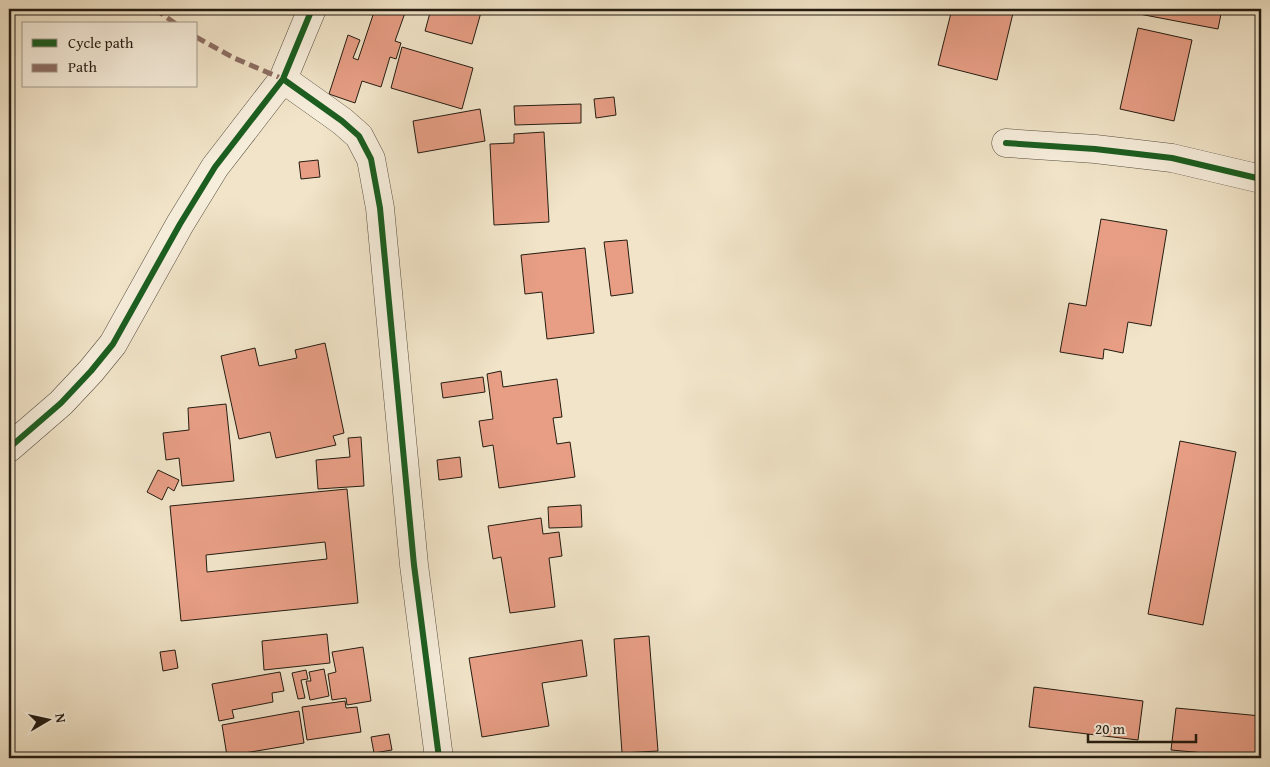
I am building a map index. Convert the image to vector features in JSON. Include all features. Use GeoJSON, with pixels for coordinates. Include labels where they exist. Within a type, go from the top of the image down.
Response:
{"type":"FeatureCollection","features":[{"type":"Feature","properties":{"kind":"street"},"geometry":{"type":"LineString","coordinates":[[9,448],[61,403],[113,344],[180,224],[215,168],[283,79],[312,9]]}},
{"type":"Feature","properties":{"kind":"street"},"geometry":{"type":"LineString","coordinates":[[283,79],[342,121],[359,136],[371,159],[380,208],[414,565],[439,758]]}},
{"type":"Feature","properties":{"kind":"street"},"geometry":{"type":"LineString","coordinates":[[1006,143],[1095,148],[1172,158],[1261,179]]}},
{"type":"Feature","properties":{"kind":"building"},"geometry":{"type":"Polygon","coordinates":[[[375,9],[406,10],[395,41],[401,43],[396,59],[390,57],[381,87],[362,81],[355,103],[329,94],[348,35],[360,40],[353,58],[358,60],[375,9]]]}},
{"type":"Feature","properties":{"kind":"building"},"geometry":{"type":"Polygon","coordinates":[[[431,9],[482,9],[472,44],[425,31],[431,9]]]}},
{"type":"Feature","properties":{"kind":"building"},"geometry":{"type":"Polygon","coordinates":[[[952,9],[1014,9],[997,80],[938,65],[952,9]]]}},
{"type":"Feature","properties":{"kind":"building"},"geometry":{"type":"Polygon","coordinates":[[[1113,9],[1222,9],[1218,29],[1113,9]]]}},
{"type":"Feature","properties":{"kind":"building"},"geometry":{"type":"Polygon","coordinates":[[[1138,28],[1192,40],[1174,121],[1120,109],[1138,28]]]}},
{"type":"Feature","properties":{"kind":"building"},"geometry":{"type":"Polygon","coordinates":[[[402,47],[473,68],[462,109],[391,88],[402,47]]]}},
{"type":"Feature","properties":{"kind":"building"},"geometry":{"type":"Polygon","coordinates":[[[614,97],[616,115],[596,118],[594,99],[614,97]]]}},
{"type":"Feature","properties":{"kind":"building"},"geometry":{"type":"Polygon","coordinates":[[[581,104],[581,123],[515,125],[514,106],[581,104]]]}},
{"type":"Feature","properties":{"kind":"building"},"geometry":{"type":"Polygon","coordinates":[[[480,109],[485,141],[418,153],[413,121],[480,109]]]}},
{"type":"Feature","properties":{"kind":"building"},"geometry":{"type":"Polygon","coordinates":[[[544,132],[549,222],[494,225],[490,144],[514,143],[514,134],[544,132]]]}},
{"type":"Feature","properties":{"kind":"building"},"geometry":{"type":"Polygon","coordinates":[[[318,160],[320,177],[301,179],[299,162],[318,160]]]}},
{"type":"Feature","properties":{"kind":"building"},"geometry":{"type":"Polygon","coordinates":[[[1101,219],[1167,230],[1151,326],[1128,322],[1123,353],[1104,349],[1103,359],[1060,352],[1069,303],[1086,306],[1101,219]]]}},
{"type":"Feature","properties":{"kind":"building"},"geometry":{"type":"Polygon","coordinates":[[[627,240],[633,293],[611,296],[604,242],[627,240]]]}},
{"type":"Feature","properties":{"kind":"building"},"geometry":{"type":"Polygon","coordinates":[[[585,248],[594,333],[547,339],[542,292],[525,294],[521,255],[585,248]]]}},
{"type":"Feature","properties":{"kind":"building"},"geometry":{"type":"Polygon","coordinates":[[[1261,270],[1261,317],[1256,316],[1261,270]]]}},
{"type":"Feature","properties":{"kind":"building"},"geometry":{"type":"Polygon","coordinates":[[[325,343],[344,433],[333,436],[336,445],[276,458],[270,432],[239,439],[221,356],[255,348],[259,366],[297,358],[295,350],[325,343]]]}},
{"type":"Feature","properties":{"kind":"building"},"geometry":{"type":"Polygon","coordinates":[[[501,371],[503,387],[557,379],[562,417],[553,418],[557,444],[570,442],[575,477],[499,488],[493,445],[483,447],[479,421],[493,419],[487,374],[501,371]]]}},
{"type":"Feature","properties":{"kind":"building"},"geometry":{"type":"Polygon","coordinates":[[[483,377],[485,392],[443,398],[441,383],[483,377]]]}},
{"type":"Feature","properties":{"kind":"building"},"geometry":{"type":"Polygon","coordinates":[[[226,404],[234,481],[182,486],[179,458],[166,460],[163,433],[189,430],[188,408],[226,404]]]}},
{"type":"Feature","properties":{"kind":"building"},"geometry":{"type":"Polygon","coordinates":[[[361,437],[364,486],[318,489],[316,460],[350,457],[348,438],[361,437]]]}},
{"type":"Feature","properties":{"kind":"building"},"geometry":{"type":"Polygon","coordinates":[[[1180,441],[1236,452],[1203,625],[1148,614],[1180,441]]]}},
{"type":"Feature","properties":{"kind":"building"},"geometry":{"type":"Polygon","coordinates":[[[460,457],[462,477],[439,480],[437,460],[460,457]]]}},
{"type":"Feature","properties":{"kind":"building"},"geometry":{"type":"Polygon","coordinates":[[[158,470],[179,480],[174,491],[168,487],[162,500],[147,492],[158,470]]]}},
{"type":"Feature","properties":{"kind":"building"},"geometry":{"type":"Polygon","coordinates":[[[347,489],[358,603],[181,621],[170,506],[347,489]],[[325,542],[206,555],[207,572],[327,559],[325,542]]]}},
{"type":"Feature","properties":{"kind":"building"},"geometry":{"type":"Polygon","coordinates":[[[581,505],[582,527],[549,528],[548,507],[581,505]]]}},
{"type":"Feature","properties":{"kind":"building"},"geometry":{"type":"Polygon","coordinates":[[[541,518],[543,534],[559,532],[562,556],[549,558],[555,607],[510,613],[501,557],[493,559],[488,526],[541,518]]]}},
{"type":"Feature","properties":{"kind":"building"},"geometry":{"type":"Polygon","coordinates":[[[327,634],[330,663],[264,670],[262,641],[327,634]]]}},
{"type":"Feature","properties":{"kind":"building"},"geometry":{"type":"Polygon","coordinates":[[[649,636],[658,751],[622,753],[614,639],[649,636]]]}},
{"type":"Feature","properties":{"kind":"building"},"geometry":{"type":"Polygon","coordinates":[[[582,640],[587,676],[542,683],[549,726],[482,737],[469,658],[582,640]]]}},
{"type":"Feature","properties":{"kind":"building"},"geometry":{"type":"Polygon","coordinates":[[[363,647],[371,701],[347,705],[346,698],[332,700],[328,674],[336,672],[332,652],[363,647]]]}},
{"type":"Feature","properties":{"kind":"building"},"geometry":{"type":"Polygon","coordinates":[[[175,650],[178,668],[163,671],[160,652],[175,650]]]}},
{"type":"Feature","properties":{"kind":"building"},"geometry":{"type":"Polygon","coordinates":[[[324,669],[329,696],[310,700],[306,681],[311,681],[309,672],[324,669]]]}},
{"type":"Feature","properties":{"kind":"building"},"geometry":{"type":"Polygon","coordinates":[[[306,670],[308,679],[301,680],[305,698],[298,699],[292,673],[306,670]]]}},
{"type":"Feature","properties":{"kind":"building"},"geometry":{"type":"Polygon","coordinates":[[[280,672],[284,691],[272,693],[273,702],[232,710],[234,718],[219,721],[212,684],[280,672]]]}},
{"type":"Feature","properties":{"kind":"building"},"geometry":{"type":"Polygon","coordinates":[[[1034,687],[1143,701],[1138,740],[1029,727],[1034,687]]]}},
{"type":"Feature","properties":{"kind":"building"},"geometry":{"type":"Polygon","coordinates":[[[345,701],[346,708],[357,707],[361,732],[307,740],[302,707],[345,701]]]}},
{"type":"Feature","properties":{"kind":"building"},"geometry":{"type":"Polygon","coordinates":[[[1176,708],[1261,716],[1261,758],[1171,750],[1176,708]]]}},
{"type":"Feature","properties":{"kind":"building"},"geometry":{"type":"Polygon","coordinates":[[[299,711],[304,743],[227,756],[222,725],[299,711]]]}},
{"type":"Feature","properties":{"kind":"building"},"geometry":{"type":"Polygon","coordinates":[[[389,734],[392,750],[374,753],[371,737],[389,734]]]}},
{"type":"Feature","properties":{"kind":"marked path"},"geometry":{"type":"LineString","coordinates":[[155,9],[173,22]]}},
{"type":"Feature","properties":{"kind":"marked path"},"geometry":{"type":"LineString","coordinates":[[198,38],[234,58],[283,79]]}},
{"type":"Feature","properties":{"kind":"cycle path"},"geometry":{"type":"LineString","coordinates":[[9,448],[61,403],[113,344],[180,224],[215,167],[283,79],[312,9]]}},
{"type":"Feature","properties":{"kind":"cycle path"},"geometry":{"type":"LineString","coordinates":[[283,79],[342,121],[359,136],[371,159],[380,208],[414,565],[439,758]]}},
{"type":"Feature","properties":{"kind":"cycle path"},"geometry":{"type":"LineString","coordinates":[[1006,143],[1095,149],[1172,158],[1261,179]]}}]}
